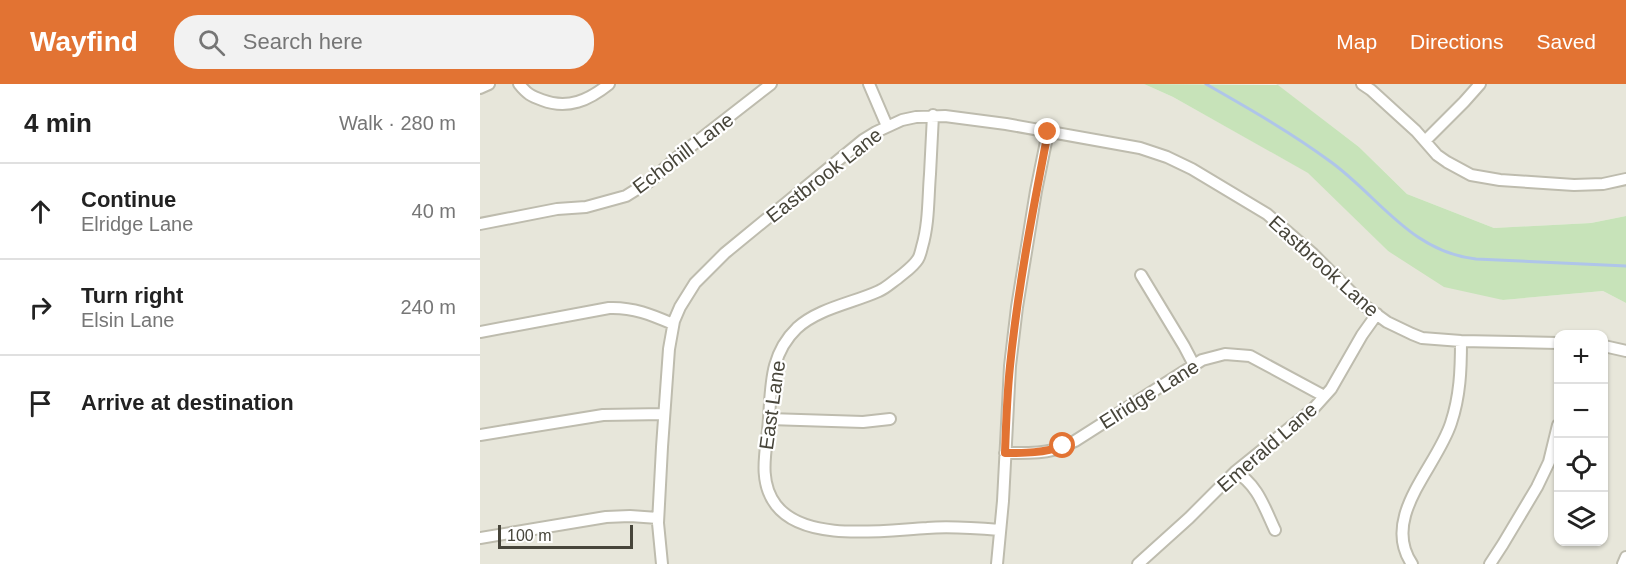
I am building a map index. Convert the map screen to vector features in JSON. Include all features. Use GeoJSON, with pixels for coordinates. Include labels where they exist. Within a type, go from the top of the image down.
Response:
{"type":"FeatureCollection","features":[{"type":"Feature","properties":{"kind":"street"},"geometry":{"type":"LineString","coordinates":[[480,88],[489,84]]}},
{"type":"Feature","properties":{"kind":"street"},"geometry":{"type":"LineString","coordinates":[[519,84],[528,95],[550,103],[574,104],[597,93],[609,84]]}},
{"type":"Feature","properties":{"kind":"street","name":"Echohill Lane"},"geometry":{"type":"LineString","coordinates":[[480,224],[557,209],[586,207],[626,196],[650,181],[771,84]]}},
{"type":"Feature","properties":{"kind":"street"},"geometry":{"type":"LineString","coordinates":[[869,84],[887,126]]}},
{"type":"Feature","properties":{"kind":"street"},"geometry":{"type":"LineString","coordinates":[[1362,84],[1379,97],[1447,162],[1471,175],[1500,180],[1589,185],[1626,179]]}},
{"type":"Feature","properties":{"kind":"street"},"geometry":{"type":"LineString","coordinates":[[1425,141],[1480,84]]}},
{"type":"Feature","properties":{"kind":"street","name":"Eastbrook Lane"},"geometry":{"type":"LineString","coordinates":[[662,564],[658,518],[669,349],[674,324],[687,295],[694,283],[711,266],[840,158],[863,140],[902,120],[933,115],[960,117],[1140,148],[1167,157],[1192,169],[1278,223],[1365,306],[1401,328],[1422,338],[1554,343]]}},
{"type":"Feature","properties":{"kind":"street","name":"East Lane"},"geometry":{"type":"LineString","coordinates":[[933,115],[927,226],[919,258],[910,269],[882,290],[818,315],[798,327],[783,345],[775,362],[764,459],[765,483],[775,504],[791,518],[813,526],[854,532],[929,528],[1000,530]]}},
{"type":"Feature","properties":{"kind":"street"},"geometry":{"type":"LineString","coordinates":[[997,564],[1009,380],[1017,307],[1048,132]]}},
{"type":"Feature","properties":{"kind":"street"},"geometry":{"type":"LineString","coordinates":[[1141,275],[1194,365]]}},
{"type":"Feature","properties":{"kind":"street"},"geometry":{"type":"LineString","coordinates":[[480,332],[621,307],[644,312],[674,324]]}},
{"type":"Feature","properties":{"kind":"street","name":"Emerald Lane"},"geometry":{"type":"LineString","coordinates":[[1138,564],[1235,472],[1313,409],[1331,389],[1362,335],[1377,314]]}},
{"type":"Feature","properties":{"kind":"street"},"geometry":{"type":"LineString","coordinates":[[1412,564],[1403,539],[1404,519],[1411,498],[1441,447],[1450,424],[1460,382],[1461,341]]}},
{"type":"Feature","properties":{"kind":"street"},"geometry":{"type":"LineString","coordinates":[[1608,347],[1626,351]]}},
{"type":"Feature","properties":{"kind":"street","name":"Elridge Lane"},"geometry":{"type":"LineString","coordinates":[[1005,453],[1052,450],[1069,443],[1194,365],[1225,354],[1250,356],[1324,396]]}},
{"type":"Feature","properties":{"kind":"street"},"geometry":{"type":"LineString","coordinates":[[480,435],[603,415],[664,414]]}},
{"type":"Feature","properties":{"kind":"street"},"geometry":{"type":"LineString","coordinates":[[769,419],[863,422],[890,419]]}},
{"type":"Feature","properties":{"kind":"street"},"geometry":{"type":"LineString","coordinates":[[1490,564],[1538,487],[1549,462],[1555,438]]}},
{"type":"Feature","properties":{"kind":"street"},"geometry":{"type":"LineString","coordinates":[[1235,472],[1252,485],[1275,530]]}},
{"type":"Feature","properties":{"kind":"street"},"geometry":{"type":"LineString","coordinates":[[480,538],[606,517],[658,518]]}},
{"type":"Feature","properties":{"kind":"street"},"geometry":{"type":"LineString","coordinates":[[1623,564],[1626,557]]}},
{"type":"Feature","properties":{"kind":"shaded area"},"geometry":{"type":"Polygon","coordinates":[[[480,84],[1144,84],[1173,97],[1309,173],[1388,251],[1503,300],[1603,291],[1626,303],[1626,564],[480,564],[480,84]]]}},
{"type":"Feature","properties":{"kind":"shaded area"},"geometry":{"type":"Polygon","coordinates":[[[1276,84],[1626,84],[1626,216],[1591,223],[1494,228],[1407,194],[1359,147],[1276,84]]]}},
{"type":"Feature","properties":{"kind":"green space"},"geometry":{"type":"Polygon","coordinates":[[[1144,84],[1278,85],[1359,147],[1407,194],[1494,228],[1591,223],[1626,216],[1626,303],[1603,291],[1503,300],[1444,287],[1388,251],[1308,173],[1173,97],[1144,84]]]}},
{"type":"Feature","properties":{"kind":"waterway"},"geometry":{"type":"LineString","coordinates":[[1206,84],[1316,151],[1348,176],[1397,221],[1433,246],[1453,254],[1476,259],[1626,266]]}},
{"type":"Feature","properties":{"kind":"route"},"geometry":{"type":"LineString","coordinates":[[1048,132],[1017,307],[1009,380],[1005,453],[1032,453],[1063,446]]}}]}
